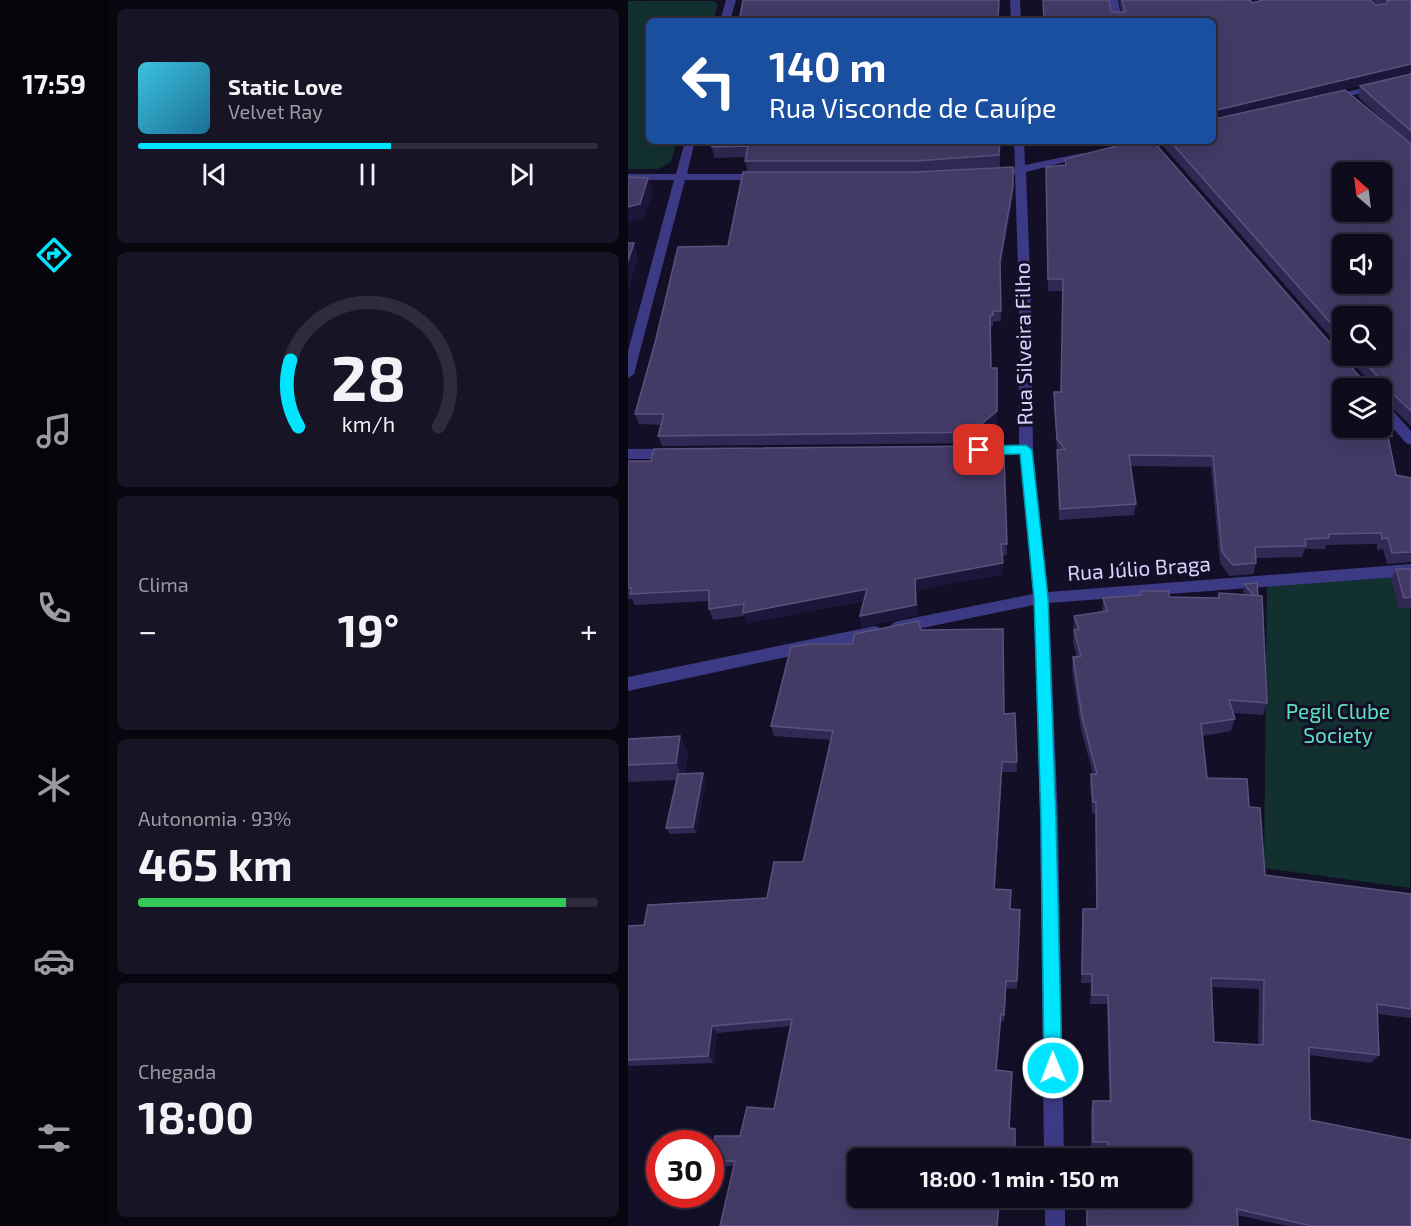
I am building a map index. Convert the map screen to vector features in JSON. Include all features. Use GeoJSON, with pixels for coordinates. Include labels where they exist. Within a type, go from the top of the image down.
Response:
{"type":"FeatureCollection","features":[{"type":"Feature","properties":{"kind":"street"},"geometry":{"type":"LineString","coordinates":[[726,18],[731,0]]}},
{"type":"Feature","properties":{"kind":"street"},"geometry":{"type":"LineString","coordinates":[[1015,0],[1016,18]]}},
{"type":"Feature","properties":{"kind":"street"},"geometry":{"type":"LineString","coordinates":[[1113,0],[1116,18]]}},
{"type":"Feature","properties":{"kind":"street"},"geometry":{"type":"LineString","coordinates":[[1323,99],[1349,98],[1411,79]]}},
{"type":"Feature","properties":{"kind":"street"},"geometry":{"type":"LineString","coordinates":[[628,374],[689,144]]}},
{"type":"Feature","properties":{"kind":"street","name":"Rua Silveira Filho"},"geometry":{"type":"LineString","coordinates":[[1019,144],[1025,300],[1026,450],[1041,598],[1049,820],[1054,1148]]}},
{"type":"Feature","properties":{"kind":"street"},"geometry":{"type":"LineString","coordinates":[[1000,173],[1020,171],[1089,154]]}},
{"type":"Feature","properties":{"kind":"street"},"geometry":{"type":"LineString","coordinates":[[628,177],[775,177]]}},
{"type":"Feature","properties":{"kind":"street"},"geometry":{"type":"LineString","coordinates":[[1392,418],[1411,440]]}},
{"type":"Feature","properties":{"kind":"street"},"geometry":{"type":"LineString","coordinates":[[967,450],[1026,450]]}},
{"type":"Feature","properties":{"kind":"street"},"geometry":{"type":"LineString","coordinates":[[628,454],[686,454]]}},
{"type":"Feature","properties":{"kind":"street","name":"Rua Júlio Braga"},"geometry":{"type":"LineString","coordinates":[[628,684],[1041,598],[1411,570]]}},
{"type":"Feature","properties":{"kind":"street"},"geometry":{"type":"LineString","coordinates":[[1055,1208],[1055,1226]]}},
{"type":"Feature","properties":{"kind":"green space"},"geometry":{"type":"Polygon","coordinates":[[[628,1],[712,1],[718,4],[714,18],[646,18],[646,144],[676,144],[671,162],[659,169],[628,169],[628,1]]]}},
{"type":"Feature","properties":{"kind":"green space","name":"Pegil Clube Society"},"geometry":{"type":"Polygon","coordinates":[[[1410,573],[1410,888],[1264,868],[1267,583],[1410,573]]]}},
{"type":"Feature","properties":{"kind":"building"},"geometry":{"type":"Polygon","coordinates":[[[743,0],[999,0],[998,18],[740,18],[743,0]]]}},
{"type":"Feature","properties":{"kind":"building"},"geometry":{"type":"Polygon","coordinates":[[[1043,0],[1109,0],[1111,12],[1125,12],[1122,0],[1249,0],[1253,3],[1263,0],[1370,0],[1376,5],[1386,4],[1387,0],[1411,0],[1411,64],[1216,110],[1216,18],[1044,18],[1043,0]]]}},
{"type":"Feature","properties":{"kind":"building"},"geometry":{"type":"Polygon","coordinates":[[[1411,74],[1411,131],[1360,86],[1411,74]]]}},
{"type":"Feature","properties":{"kind":"building"},"geometry":{"type":"Polygon","coordinates":[[[1345,90],[1411,144],[1411,411],[1392,393],[1392,378],[1377,378],[1368,366],[1392,366],[1392,306],[1332,306],[1332,325],[1173,144],[1216,144],[1216,119],[1345,90]]]}},
{"type":"Feature","properties":{"kind":"building"},"geometry":{"type":"Polygon","coordinates":[[[712,144],[1000,144],[999,155],[915,161],[745,161],[748,146],[712,147],[712,144]]]}},
{"type":"Feature","properties":{"kind":"building"},"geometry":{"type":"Polygon","coordinates":[[[1124,144],[1156,144],[1332,345],[1332,366],[1350,366],[1361,378],[1332,378],[1332,438],[1388,438],[1396,475],[1411,478],[1411,552],[1392,553],[1388,538],[1382,539],[1381,533],[1329,534],[1329,538],[1305,539],[1306,546],[1255,547],[1256,563],[1233,565],[1222,552],[1213,456],[1129,455],[1136,504],[1060,509],[1057,450],[1065,449],[1057,439],[1054,392],[1061,392],[1063,279],[1048,279],[1046,167],[1066,165],[1065,159],[1124,144]]]}},
{"type":"Feature","properties":{"kind":"building"},"geometry":{"type":"Polygon","coordinates":[[[1013,167],[1013,186],[1000,261],[1001,311],[993,311],[993,315],[990,316],[991,368],[997,368],[997,411],[980,425],[986,432],[658,436],[664,414],[635,414],[678,247],[728,246],[743,172],[915,172],[1013,167]]]}},
{"type":"Feature","properties":{"kind":"building"},"geometry":{"type":"Polygon","coordinates":[[[628,177],[648,178],[640,204],[628,207],[628,177]]]}},
{"type":"Feature","properties":{"kind":"building"},"geometry":{"type":"Polygon","coordinates":[[[628,243],[634,243],[628,261],[628,243]]]}},
{"type":"Feature","properties":{"kind":"building"},"geometry":{"type":"Polygon","coordinates":[[[996,446],[1004,456],[1007,544],[1001,544],[1003,563],[915,579],[916,605],[860,616],[867,589],[743,613],[744,604],[709,609],[709,590],[630,594],[632,588],[628,588],[628,461],[651,461],[654,449],[996,446]]]}},
{"type":"Feature","properties":{"kind":"building"},"geometry":{"type":"Polygon","coordinates":[[[1396,569],[1411,569],[1411,597],[1404,598],[1396,569]]]}},
{"type":"Feature","properties":{"kind":"building"},"geometry":{"type":"Polygon","coordinates":[[[1257,583],[1258,596],[1254,596],[1244,584],[1257,583]]]}},
{"type":"Feature","properties":{"kind":"building"},"geometry":{"type":"Polygon","coordinates":[[[1140,591],[1169,591],[1169,597],[1219,598],[1219,593],[1262,596],[1267,703],[1229,700],[1235,719],[1201,724],[1207,778],[1247,779],[1249,807],[1260,808],[1265,875],[1411,894],[1411,1009],[1377,1004],[1379,1055],[1309,1047],[1310,1120],[1411,1140],[1411,1226],[1312,1226],[1237,1209],[1238,1226],[1087,1226],[1087,1209],[1192,1208],[1192,1148],[1108,1148],[1108,1142],[1093,1142],[1093,1101],[1111,1101],[1108,995],[1092,995],[1092,974],[1082,974],[1083,909],[1097,909],[1096,802],[1093,802],[1091,774],[1097,774],[1082,717],[1073,657],[1081,656],[1074,630],[1079,629],[1074,616],[1107,611],[1103,598],[1141,595],[1140,591]],[[1211,978],[1214,1042],[1263,1045],[1264,980],[1211,978]]]}},
{"type":"Feature","properties":{"kind":"building"},"geometry":{"type":"Polygon","coordinates":[[[918,621],[921,630],[1003,629],[1004,714],[1015,713],[1017,762],[1002,762],[994,889],[1011,890],[1010,909],[1020,910],[1017,981],[1006,981],[1004,1015],[1001,1014],[996,1070],[1012,1072],[1009,1128],[1015,1129],[1015,1148],[847,1148],[847,1208],[999,1208],[997,1226],[720,1226],[735,1161],[724,1161],[724,1136],[740,1136],[747,1107],[774,1109],[792,1019],[712,1026],[708,1056],[628,1060],[628,926],[644,925],[648,905],[767,898],[774,862],[803,862],[833,731],[771,726],[791,647],[809,644],[852,644],[855,634],[918,621]]]}},
{"type":"Feature","properties":{"kind":"building"},"geometry":{"type":"Polygon","coordinates":[[[680,736],[676,763],[628,765],[628,739],[680,736]]]}},
{"type":"Feature","properties":{"kind":"building"},"geometry":{"type":"Polygon","coordinates":[[[703,773],[693,827],[666,828],[678,774],[703,773]]]}},
{"type":"Feature","properties":{"kind":"route"},"geometry":{"type":"LineString","coordinates":[[979,450],[1026,450],[1041,598],[1049,820],[1053,1068]]}}]}
